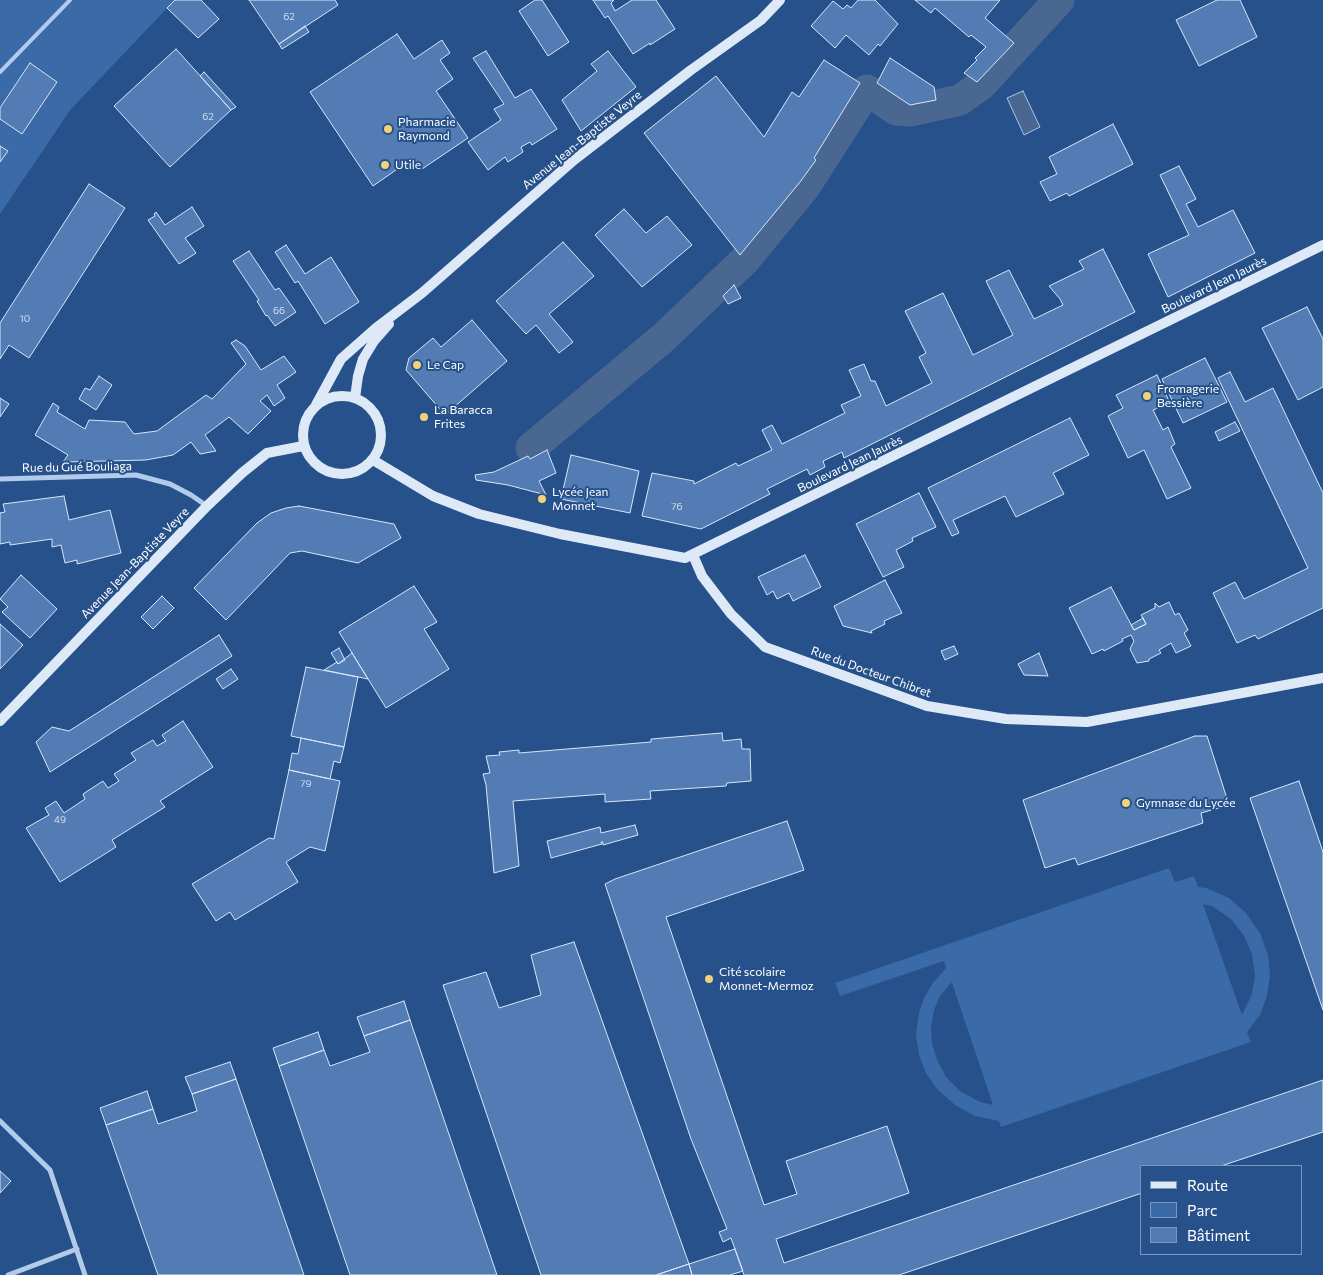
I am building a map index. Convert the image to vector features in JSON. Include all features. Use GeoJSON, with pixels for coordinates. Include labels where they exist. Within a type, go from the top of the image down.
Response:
{"type":"FeatureCollection","features":[{"type":"Feature","properties":{"kind":"main road","name":"Avenue Jean-Baptiste Veyre"},"geometry":{"type":"LineString","coordinates":[[316,405],[341,359],[422,293],[574,160],[691,70],[761,20],[780,0]]}},
{"type":"Feature","properties":{"kind":"main road","name":"Boulevard Jean Jaurès"},"geometry":{"type":"LineString","coordinates":[[373,460],[433,496],[479,514],[560,534],[685,558],[1323,245]]}},
{"type":"Feature","properties":{"kind":"main road","name":"Avenue Jean-Baptiste Veyre"},"geometry":{"type":"LineString","coordinates":[[355,398],[363,359],[374,341],[405,306]]}},
{"type":"Feature","properties":{"kind":"main road"},"geometry":{"type":"LineString","coordinates":[[334,396],[355,398],[366,404],[375,413],[380,424],[381,437],[379,449],[373,460],[364,468],[340,475],[328,473],[308,457],[303,446],[304,424],[308,414],[316,405],[334,396]]}},
{"type":"Feature","properties":{"kind":"main road","name":"Avenue Jean-Baptiste Veyre"},"geometry":{"type":"LineString","coordinates":[[0,721],[207,506],[242,473],[268,454],[303,446]]}},
{"type":"Feature","properties":{"kind":"main road","name":"Rue du Docteur Chibret"},"geometry":{"type":"LineString","coordinates":[[693,555],[702,576],[731,614],[765,646],[927,706],[1006,719],[1087,722],[1323,678]]}},
{"type":"Feature","properties":{"kind":"street","name":"Rue du Gué Bouliaga"},"geometry":{"type":"LineString","coordinates":[[0,479],[136,475],[170,484],[207,506]]}},
{"type":"Feature","properties":{"kind":"street"},"geometry":{"type":"LineString","coordinates":[[0,1121],[50,1170],[85,1275]]}},
{"type":"Feature","properties":{"kind":"street"},"geometry":{"type":"LineString","coordinates":[[8,1275],[77,1249]]}},
{"type":"Feature","properties":{"kind":"lane"},"geometry":{"type":"LineString","coordinates":[[0,72],[70,0]]}},
{"type":"Feature","properties":{"kind":"green space"},"geometry":{"type":"Polygon","coordinates":[[[0,0],[175,0],[71,109],[0,214],[0,0]]]}},
{"type":"Feature","properties":{"kind":"green space"},"geometry":{"type":"Polygon","coordinates":[[[1169,868],[1175,882],[1194,876],[1198,887],[1206,888],[1229,898],[1245,912],[1260,933],[1268,955],[1270,975],[1267,996],[1260,1015],[1247,1032],[1251,1042],[1001,1127],[999,1121],[975,1116],[955,1105],[937,1089],[926,1073],[919,1055],[916,1035],[919,1012],[932,984],[946,968],[944,961],[840,996],[835,983],[1169,868]],[[1203,904],[1242,1015],[1252,994],[1255,976],[1252,954],[1244,936],[1231,919],[1212,906],[1203,904]],[[952,983],[940,996],[934,1010],[931,1027],[932,1043],[937,1060],[946,1077],[960,1091],[980,1102],[993,1105],[952,983]]]}},
{"type":"Feature","properties":{"kind":"shaded area"},"geometry":{"type":"Polygon","coordinates":[[[1023,91],[1040,127],[1024,135],[1007,98],[1023,91]]]}},
{"type":"Feature","properties":{"kind":"building"},"geometry":{"type":"Polygon","coordinates":[[[175,0],[201,0],[219,19],[198,38],[167,8],[175,0]]]}},
{"type":"Feature","properties":{"kind":"building"},"geometry":{"type":"Polygon","coordinates":[[[249,0],[335,0],[338,5],[279,44],[249,0]]]}},
{"type":"Feature","properties":{"kind":"building"},"geometry":{"type":"Polygon","coordinates":[[[535,0],[542,0],[569,42],[548,56],[519,11],[535,0]]]}},
{"type":"Feature","properties":{"kind":"building"},"geometry":{"type":"Polygon","coordinates":[[[593,0],[614,0],[611,3],[615,11],[632,0],[656,0],[675,29],[633,54],[608,16],[605,18],[593,0]]]}},
{"type":"Feature","properties":{"kind":"building"},"geometry":{"type":"Polygon","coordinates":[[[858,0],[875,0],[898,24],[880,46],[878,44],[869,55],[846,35],[835,48],[811,26],[833,1],[843,9],[847,5],[851,8],[858,0]]]}},
{"type":"Feature","properties":{"kind":"building"},"geometry":{"type":"Polygon","coordinates":[[[915,0],[1000,0],[985,18],[1014,43],[977,82],[964,73],[977,60],[975,58],[986,47],[971,35],[969,37],[935,8],[931,13],[915,0]]]}},
{"type":"Feature","properties":{"kind":"building"},"geometry":{"type":"Polygon","coordinates":[[[1217,0],[1240,0],[1257,37],[1199,66],[1176,20],[1217,0]]]}},
{"type":"Feature","properties":{"kind":"building"},"geometry":{"type":"Polygon","coordinates":[[[305,26],[309,32],[282,49],[279,44],[305,26]]]}},
{"type":"Feature","properties":{"kind":"building"},"geometry":{"type":"Polygon","coordinates":[[[397,34],[414,59],[442,40],[450,53],[440,60],[453,79],[436,91],[468,138],[422,169],[413,158],[373,186],[310,92],[397,34]]]}},
{"type":"Feature","properties":{"kind":"building"},"geometry":{"type":"Polygon","coordinates":[[[176,49],[231,110],[170,167],[114,106],[176,49]]]}},
{"type":"Feature","properties":{"kind":"building"},"geometry":{"type":"Polygon","coordinates":[[[486,51],[515,98],[531,89],[557,129],[532,145],[530,142],[521,147],[523,152],[508,162],[505,157],[488,170],[468,142],[501,120],[494,109],[504,104],[473,58],[486,51]]]}},
{"type":"Feature","properties":{"kind":"building"},"geometry":{"type":"Polygon","coordinates":[[[608,51],[636,87],[581,131],[562,100],[597,71],[591,64],[608,51]]]}},
{"type":"Feature","properties":{"kind":"building"},"geometry":{"type":"Polygon","coordinates":[[[890,58],[934,87],[936,100],[910,105],[877,83],[890,58]]]}},
{"type":"Feature","properties":{"kind":"building"},"geometry":{"type":"Polygon","coordinates":[[[824,60],[860,83],[814,158],[816,160],[740,255],[644,133],[716,76],[764,137],[792,92],[799,97],[824,60]]]}},
{"type":"Feature","properties":{"kind":"building"},"geometry":{"type":"Polygon","coordinates":[[[30,63],[57,82],[22,134],[0,119],[0,108],[30,63]]]}},
{"type":"Feature","properties":{"kind":"building"},"geometry":{"type":"Polygon","coordinates":[[[204,72],[236,107],[231,110],[200,76],[204,72]]]}},
{"type":"Feature","properties":{"kind":"building"},"geometry":{"type":"Polygon","coordinates":[[[1113,124],[1133,164],[1069,196],[1067,193],[1050,201],[1040,182],[1057,174],[1049,157],[1113,124]]]}},
{"type":"Feature","properties":{"kind":"building"},"geometry":{"type":"Polygon","coordinates":[[[0,146],[8,151],[0,162],[0,146]]]}},
{"type":"Feature","properties":{"kind":"building"},"geometry":{"type":"Polygon","coordinates":[[[1179,166],[1196,199],[1186,204],[1198,227],[1233,210],[1255,253],[1168,297],[1148,254],[1189,235],[1160,175],[1179,166]]]}},
{"type":"Feature","properties":{"kind":"building"},"geometry":{"type":"Polygon","coordinates":[[[89,184],[125,208],[29,358],[9,345],[0,359],[0,323],[89,184]]]}},
{"type":"Feature","properties":{"kind":"building"},"geometry":{"type":"Polygon","coordinates":[[[192,207],[204,226],[185,238],[196,253],[179,264],[148,220],[155,216],[156,212],[165,225],[192,207]]]}},
{"type":"Feature","properties":{"kind":"building"},"geometry":{"type":"Polygon","coordinates":[[[624,209],[646,233],[667,216],[692,245],[642,287],[595,235],[624,209]]]}},
{"type":"Feature","properties":{"kind":"building"},"geometry":{"type":"Polygon","coordinates":[[[563,242],[594,276],[549,314],[573,342],[559,353],[536,325],[526,334],[496,301],[563,242]]]}},
{"type":"Feature","properties":{"kind":"building"},"geometry":{"type":"Polygon","coordinates":[[[286,245],[305,274],[331,257],[359,302],[325,324],[298,281],[295,283],[275,252],[286,245]]]}},
{"type":"Feature","properties":{"kind":"building"},"geometry":{"type":"Polygon","coordinates":[[[1103,249],[1135,312],[844,458],[842,452],[823,461],[825,467],[810,475],[807,469],[767,489],[770,494],[701,529],[642,516],[652,473],[694,481],[694,484],[736,463],[738,466],[772,450],[762,430],[772,425],[782,444],[845,413],[841,405],[861,396],[849,370],[864,364],[871,381],[875,381],[886,406],[932,383],[919,357],[926,353],[905,311],[943,293],[973,355],[1013,335],[986,281],[1009,270],[1034,319],[1063,305],[1049,286],[1084,269],[1079,261],[1103,249]]]}},
{"type":"Feature","properties":{"kind":"building"},"geometry":{"type":"Polygon","coordinates":[[[249,251],[275,290],[279,288],[296,312],[275,326],[266,316],[257,301],[259,300],[233,261],[249,251]]]}},
{"type":"Feature","properties":{"kind":"building"},"geometry":{"type":"Polygon","coordinates":[[[734,285],[741,298],[728,304],[723,296],[734,285]]]}},
{"type":"Feature","properties":{"kind":"building"},"geometry":{"type":"Polygon","coordinates":[[[1307,307],[1323,339],[1323,387],[1298,400],[1262,328],[1307,307]]]}},
{"type":"Feature","properties":{"kind":"building"},"geometry":{"type":"Polygon","coordinates":[[[472,320],[507,361],[445,415],[406,370],[409,358],[433,338],[441,347],[472,320]]]}},
{"type":"Feature","properties":{"kind":"building"},"geometry":{"type":"Polygon","coordinates":[[[236,340],[245,346],[261,370],[284,356],[296,372],[277,385],[285,398],[274,406],[267,395],[260,401],[271,411],[248,434],[229,417],[205,435],[216,451],[200,454],[191,442],[173,455],[146,460],[63,462],[68,455],[35,435],[53,403],[59,407],[57,412],[85,429],[89,420],[125,422],[134,434],[157,431],[206,395],[212,399],[246,364],[231,343],[236,340]]]}},
{"type":"Feature","properties":{"kind":"building"},"geometry":{"type":"Polygon","coordinates":[[[1205,358],[1227,402],[1183,423],[1162,379],[1205,358]]]}},
{"type":"Feature","properties":{"kind":"building"},"geometry":{"type":"Polygon","coordinates":[[[1230,372],[1245,402],[1273,388],[1323,493],[1323,608],[1258,639],[1255,635],[1237,643],[1213,593],[1235,582],[1244,599],[1308,568],[1218,378],[1230,372]]]}},
{"type":"Feature","properties":{"kind":"building"},"geometry":{"type":"Polygon","coordinates":[[[1157,375],[1170,403],[1153,410],[1163,430],[1168,427],[1175,444],[1171,447],[1191,488],[1167,499],[1144,450],[1128,458],[1108,416],[1123,408],[1116,395],[1157,375]]]}},
{"type":"Feature","properties":{"kind":"building"},"geometry":{"type":"Polygon","coordinates":[[[99,376],[112,385],[96,410],[79,399],[85,388],[90,390],[99,376]]]}},
{"type":"Feature","properties":{"kind":"building"},"geometry":{"type":"Polygon","coordinates":[[[0,398],[9,404],[0,417],[0,398]]]}},
{"type":"Feature","properties":{"kind":"building"},"geometry":{"type":"Polygon","coordinates":[[[1070,418],[1089,455],[1053,473],[1064,494],[1016,517],[1005,496],[953,520],[959,533],[952,536],[928,488],[1070,418]]]}},
{"type":"Feature","properties":{"kind":"building"},"geometry":{"type":"Polygon","coordinates":[[[1235,422],[1240,431],[1219,441],[1215,432],[1235,422]]]}},
{"type":"Feature","properties":{"kind":"building"},"geometry":{"type":"Polygon","coordinates":[[[547,450],[556,473],[539,481],[546,495],[508,485],[476,480],[475,475],[494,472],[528,456],[530,459],[547,450]]]}},
{"type":"Feature","properties":{"kind":"building"},"geometry":{"type":"Polygon","coordinates":[[[571,455],[639,471],[630,513],[561,499],[571,455]]]}},
{"type":"Feature","properties":{"kind":"building"},"geometry":{"type":"Polygon","coordinates":[[[919,493],[936,527],[912,538],[913,541],[896,550],[904,567],[883,577],[856,524],[919,493]]]}},
{"type":"Feature","properties":{"kind":"building"},"geometry":{"type":"Polygon","coordinates":[[[64,496],[69,520],[110,510],[121,553],[77,564],[77,560],[65,563],[61,545],[52,547],[52,539],[10,545],[10,542],[0,544],[0,513],[5,512],[3,504],[64,496]]]}},
{"type":"Feature","properties":{"kind":"building"},"geometry":{"type":"Polygon","coordinates":[[[299,506],[394,524],[401,538],[358,563],[302,551],[290,553],[226,620],[194,588],[257,523],[271,513],[299,506]]]}},
{"type":"Feature","properties":{"kind":"building"},"geometry":{"type":"Polygon","coordinates":[[[805,555],[821,587],[793,601],[789,593],[777,599],[773,591],[767,595],[758,577],[805,555]]]}},
{"type":"Feature","properties":{"kind":"building"},"geometry":{"type":"Polygon","coordinates":[[[21,575],[57,609],[30,638],[2,612],[8,607],[0,599],[21,575]]]}},
{"type":"Feature","properties":{"kind":"building"},"geometry":{"type":"Polygon","coordinates":[[[885,580],[902,613],[884,621],[885,624],[871,631],[872,633],[843,626],[834,606],[885,580]]]}},
{"type":"Feature","properties":{"kind":"building"},"geometry":{"type":"Polygon","coordinates":[[[414,586],[437,622],[424,629],[449,669],[386,708],[339,632],[414,586]]]}},
{"type":"Feature","properties":{"kind":"building"},"geometry":{"type":"Polygon","coordinates":[[[1111,587],[1134,630],[1146,624],[1141,615],[1155,608],[1155,603],[1159,607],[1169,602],[1175,615],[1179,613],[1188,630],[1184,633],[1191,646],[1176,653],[1171,643],[1159,650],[1161,653],[1149,659],[1149,661],[1137,663],[1130,649],[1134,641],[1131,635],[1104,651],[1103,649],[1092,654],[1069,608],[1111,587]]]}},
{"type":"Feature","properties":{"kind":"building"},"geometry":{"type":"Polygon","coordinates":[[[162,596],[174,608],[153,629],[141,617],[162,596]]]}},
{"type":"Feature","properties":{"kind":"building"},"geometry":{"type":"Polygon","coordinates":[[[1143,618],[1146,624],[1134,630],[1131,625],[1143,618]]]}},
{"type":"Feature","properties":{"kind":"building"},"geometry":{"type":"Polygon","coordinates":[[[0,624],[23,645],[0,669],[0,624]]]}},
{"type":"Feature","properties":{"kind":"building"},"geometry":{"type":"Polygon","coordinates":[[[219,635],[232,656],[50,772],[36,742],[52,727],[69,731],[219,635]]]}},
{"type":"Feature","properties":{"kind":"building"},"geometry":{"type":"Polygon","coordinates":[[[954,646],[958,654],[945,660],[941,651],[954,646]]]}},
{"type":"Feature","properties":{"kind":"building"},"geometry":{"type":"Polygon","coordinates":[[[339,648],[345,660],[338,664],[331,653],[339,648]]]}},
{"type":"Feature","properties":{"kind":"building"},"geometry":{"type":"Polygon","coordinates":[[[352,653],[368,679],[324,670],[337,662],[338,664],[352,653]]]}},
{"type":"Feature","properties":{"kind":"building"},"geometry":{"type":"Polygon","coordinates":[[[1039,653],[1048,676],[1024,675],[1018,664],[1039,653]]]}},
{"type":"Feature","properties":{"kind":"building"},"geometry":{"type":"Polygon","coordinates":[[[306,667],[358,677],[344,747],[291,736],[306,667]]]}},
{"type":"Feature","properties":{"kind":"building"},"geometry":{"type":"Polygon","coordinates":[[[231,669],[238,679],[223,689],[216,679],[231,669]]]}},
{"type":"Feature","properties":{"kind":"building"},"geometry":{"type":"Polygon","coordinates":[[[183,721],[213,767],[160,801],[165,807],[112,840],[116,847],[60,882],[26,828],[49,815],[45,808],[56,801],[64,813],[85,799],[83,794],[103,781],[108,788],[119,781],[114,774],[136,760],[131,753],[153,740],[157,746],[166,741],[162,735],[183,721]]]}},
{"type":"Feature","properties":{"kind":"building"},"geometry":{"type":"Polygon","coordinates":[[[722,733],[723,741],[741,739],[742,749],[750,749],[751,781],[727,783],[726,786],[650,791],[651,799],[605,802],[605,794],[513,801],[519,866],[494,873],[486,785],[483,774],[490,773],[486,756],[500,755],[499,752],[519,750],[519,753],[651,742],[651,739],[722,733]]]}},
{"type":"Feature","properties":{"kind":"building","name":"Gymnase du Lycée"},"geometry":{"type":"Polygon","coordinates":[[[1195,736],[1207,736],[1229,805],[1201,813],[1203,823],[1078,865],[1075,858],[1045,868],[1023,800],[1195,736]]]}},
{"type":"Feature","properties":{"kind":"building"},"geometry":{"type":"Polygon","coordinates":[[[301,738],[344,747],[340,763],[334,761],[330,779],[289,770],[292,753],[298,754],[301,738]]]}},
{"type":"Feature","properties":{"kind":"building"},"geometry":{"type":"Polygon","coordinates":[[[289,770],[340,781],[325,851],[310,847],[286,862],[298,882],[235,920],[230,912],[216,921],[192,884],[269,838],[274,839],[289,770]]]}},
{"type":"Feature","properties":{"kind":"building"},"geometry":{"type":"Polygon","coordinates":[[[1299,781],[1323,852],[1323,1010],[1250,798],[1299,781]]]}},
{"type":"Feature","properties":{"kind":"building"},"geometry":{"type":"Polygon","coordinates":[[[787,821],[804,870],[666,917],[764,1205],[797,1194],[786,1161],[887,1126],[909,1193],[776,1239],[784,1263],[1323,1080],[1323,1132],[1224,1165],[1140,1165],[1140,1194],[899,1275],[744,1275],[731,1238],[723,1242],[719,1232],[727,1229],[691,1139],[605,884],[787,821]]]}},
{"type":"Feature","properties":{"kind":"building"},"geometry":{"type":"Polygon","coordinates":[[[635,825],[638,835],[603,845],[603,842],[601,842],[602,844],[551,858],[547,841],[600,827],[601,833],[635,825]]]}},
{"type":"Feature","properties":{"kind":"building"},"geometry":{"type":"Polygon","coordinates":[[[574,942],[689,1264],[656,1275],[541,1275],[443,985],[486,972],[499,1008],[541,995],[531,955],[574,942]]]}},
{"type":"Feature","properties":{"kind":"building"},"geometry":{"type":"Polygon","coordinates":[[[404,1001],[410,1020],[364,1036],[357,1017],[404,1001]]]}},
{"type":"Feature","properties":{"kind":"building"},"geometry":{"type":"Polygon","coordinates":[[[410,1020],[497,1275],[350,1275],[279,1066],[324,1050],[330,1066],[370,1052],[364,1036],[410,1020]]]}},
{"type":"Feature","properties":{"kind":"building"},"geometry":{"type":"Polygon","coordinates":[[[318,1032],[324,1050],[279,1066],[273,1048],[318,1032]]]}},
{"type":"Feature","properties":{"kind":"building"},"geometry":{"type":"Polygon","coordinates":[[[230,1062],[236,1079],[192,1094],[185,1077],[230,1062]]]}},
{"type":"Feature","properties":{"kind":"building"},"geometry":{"type":"Polygon","coordinates":[[[236,1079],[304,1275],[158,1275],[106,1125],[153,1109],[158,1124],[197,1111],[192,1094],[236,1079]]]}},
{"type":"Feature","properties":{"kind":"building"},"geometry":{"type":"Polygon","coordinates":[[[147,1091],[153,1109],[106,1125],[100,1108],[147,1091]]]}},
{"type":"Feature","properties":{"kind":"building"},"geometry":{"type":"Polygon","coordinates":[[[0,1171],[11,1181],[0,1193],[0,1171]]]}},
{"type":"Feature","properties":{"kind":"building"},"geometry":{"type":"Polygon","coordinates":[[[735,1249],[743,1271],[730,1275],[692,1275],[689,1264],[735,1249]]]}},
{"type":"Feature","properties":{"kind":"building"},"geometry":{"type":"Polygon","coordinates":[[[689,1264],[692,1275],[656,1275],[689,1264]]]}},
{"type":"Feature","properties":{"kind":"waterway"},"geometry":{"type":"LineString","coordinates":[[531,448],[663,338],[745,260],[805,187],[867,90],[896,110],[910,111],[960,100],[981,85],[1059,0]]}},
{"type":"Feature","properties":{"kind":"place","name":"Pharmacie Raymond"},"geometry":{"type":"Point","coordinates":[388,129]}},
{"type":"Feature","properties":{"kind":"place","name":"Utile"},"geometry":{"type":"Point","coordinates":[385,165]}},
{"type":"Feature","properties":{"kind":"place","name":"Le Cap"},"geometry":{"type":"Point","coordinates":[417,365]}},
{"type":"Feature","properties":{"kind":"place","name":"Fromagerie Bessière"},"geometry":{"type":"Point","coordinates":[1147,396]}},
{"type":"Feature","properties":{"kind":"place","name":"La Baracca Frites"},"geometry":{"type":"Point","coordinates":[424,417]}},
{"type":"Feature","properties":{"kind":"place","name":"Lycée Jean Monnet"},"geometry":{"type":"Point","coordinates":[542,499]}},
{"type":"Feature","properties":{"kind":"place","name":"Gymnase du Lycée"},"geometry":{"type":"Point","coordinates":[1126,803]}},
{"type":"Feature","properties":{"kind":"place","name":"Cité scolaire Monnet-Mermoz"},"geometry":{"type":"Point","coordinates":[709,979]}}]}
